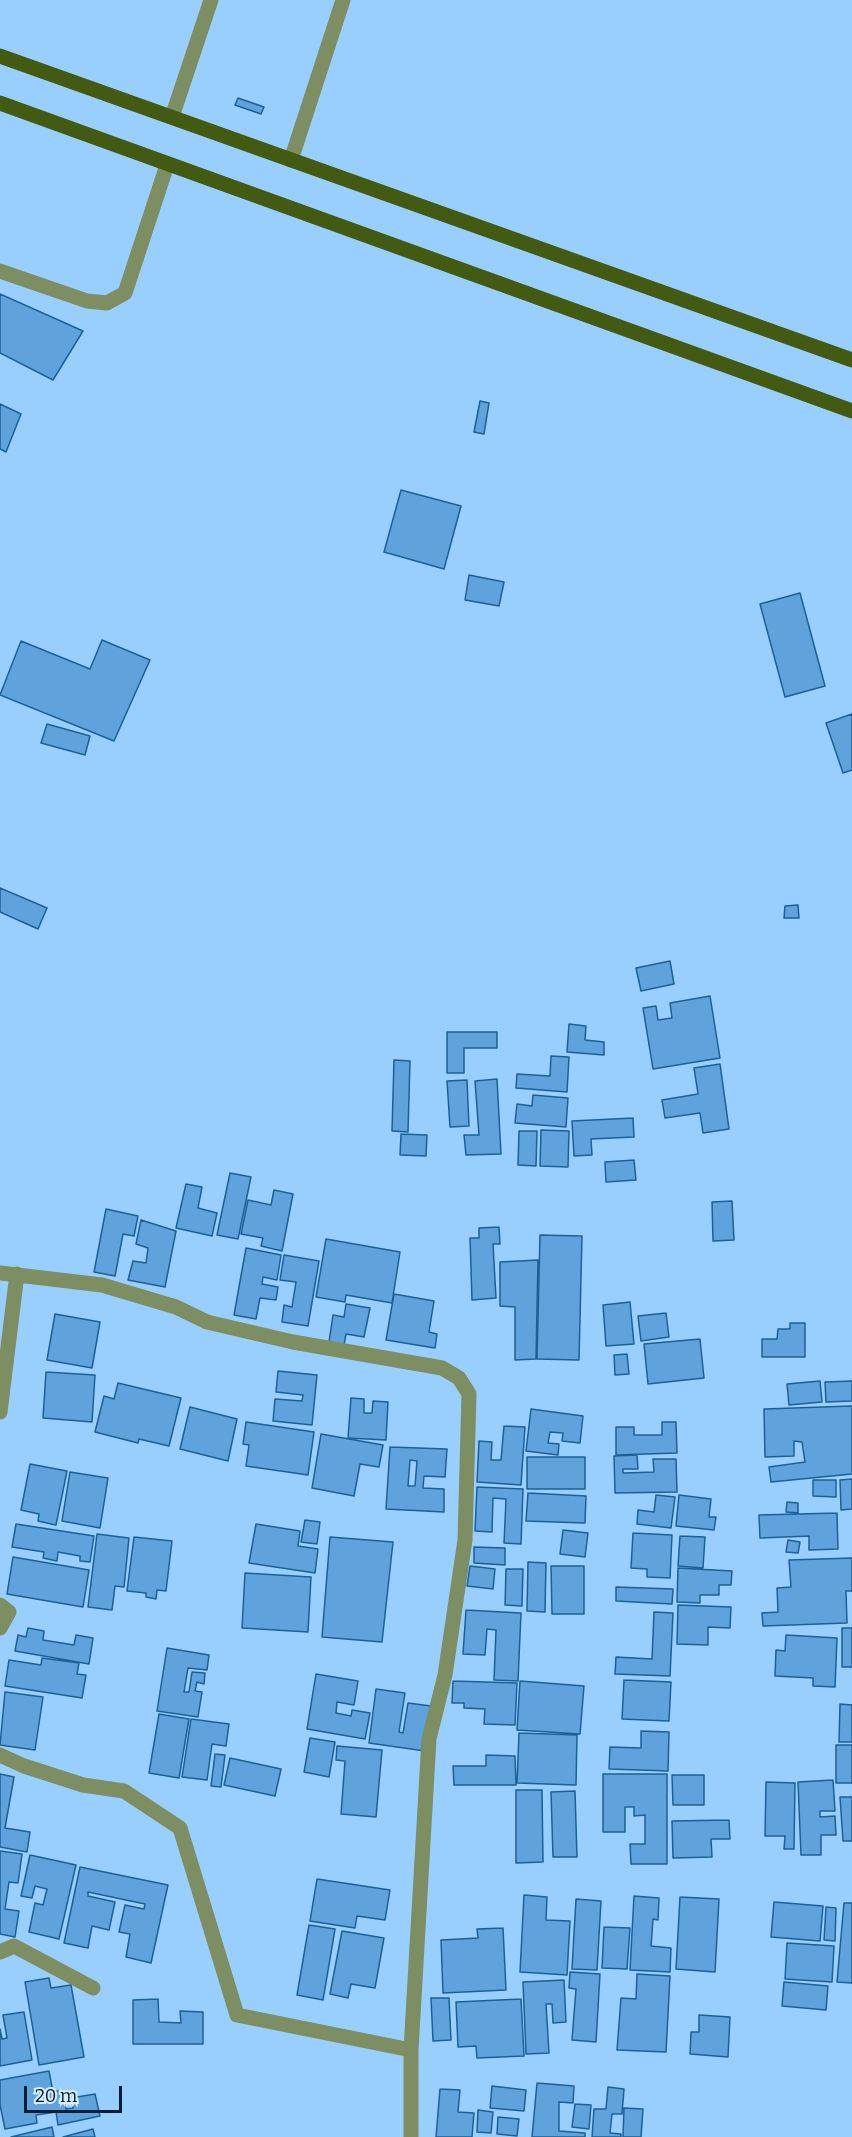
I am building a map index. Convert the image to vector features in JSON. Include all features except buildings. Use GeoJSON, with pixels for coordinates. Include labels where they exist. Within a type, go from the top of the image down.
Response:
{"type":"FeatureCollection","features":[{"type":"Feature","properties":{"kind":"main road"},"geometry":{"type":"LineString","coordinates":[[0,56],[852,360]]}},
{"type":"Feature","properties":{"kind":"main road"},"geometry":{"type":"LineString","coordinates":[[0,103],[852,411]]}},
{"type":"Feature","properties":{"kind":"street"},"geometry":{"type":"LineString","coordinates":[[172,117],[211,0]]}},
{"type":"Feature","properties":{"kind":"street"},"geometry":{"type":"LineString","coordinates":[[291,160],[343,0]]}},
{"type":"Feature","properties":{"kind":"street"},"geometry":{"type":"LineString","coordinates":[[0,271],[87,301],[107,303],[125,293],[167,165]]}},
{"type":"Feature","properties":{"kind":"street"},"geometry":{"type":"LineString","coordinates":[[0,1272],[102,1285],[218,1324],[292,1342],[442,1368],[459,1378],[469,1394],[465,1540],[445,1675],[429,1739],[411,2050],[411,2137]]}},
{"type":"Feature","properties":{"kind":"street"},"geometry":{"type":"LineString","coordinates":[[0,1412],[17,1274]]}},
{"type":"Feature","properties":{"kind":"street"},"geometry":{"type":"LineString","coordinates":[[0,1605],[9,1612],[0,1628]]}},
{"type":"Feature","properties":{"kind":"street"},"geometry":{"type":"LineString","coordinates":[[0,1755],[24,1766],[83,1785],[124,1791],[180,1828],[237,2015],[411,2050]]}},
{"type":"Feature","properties":{"kind":"street"},"geometry":{"type":"LineString","coordinates":[[0,1952],[14,1946],[38,1962],[49,1964],[93,1988]]}}]}
